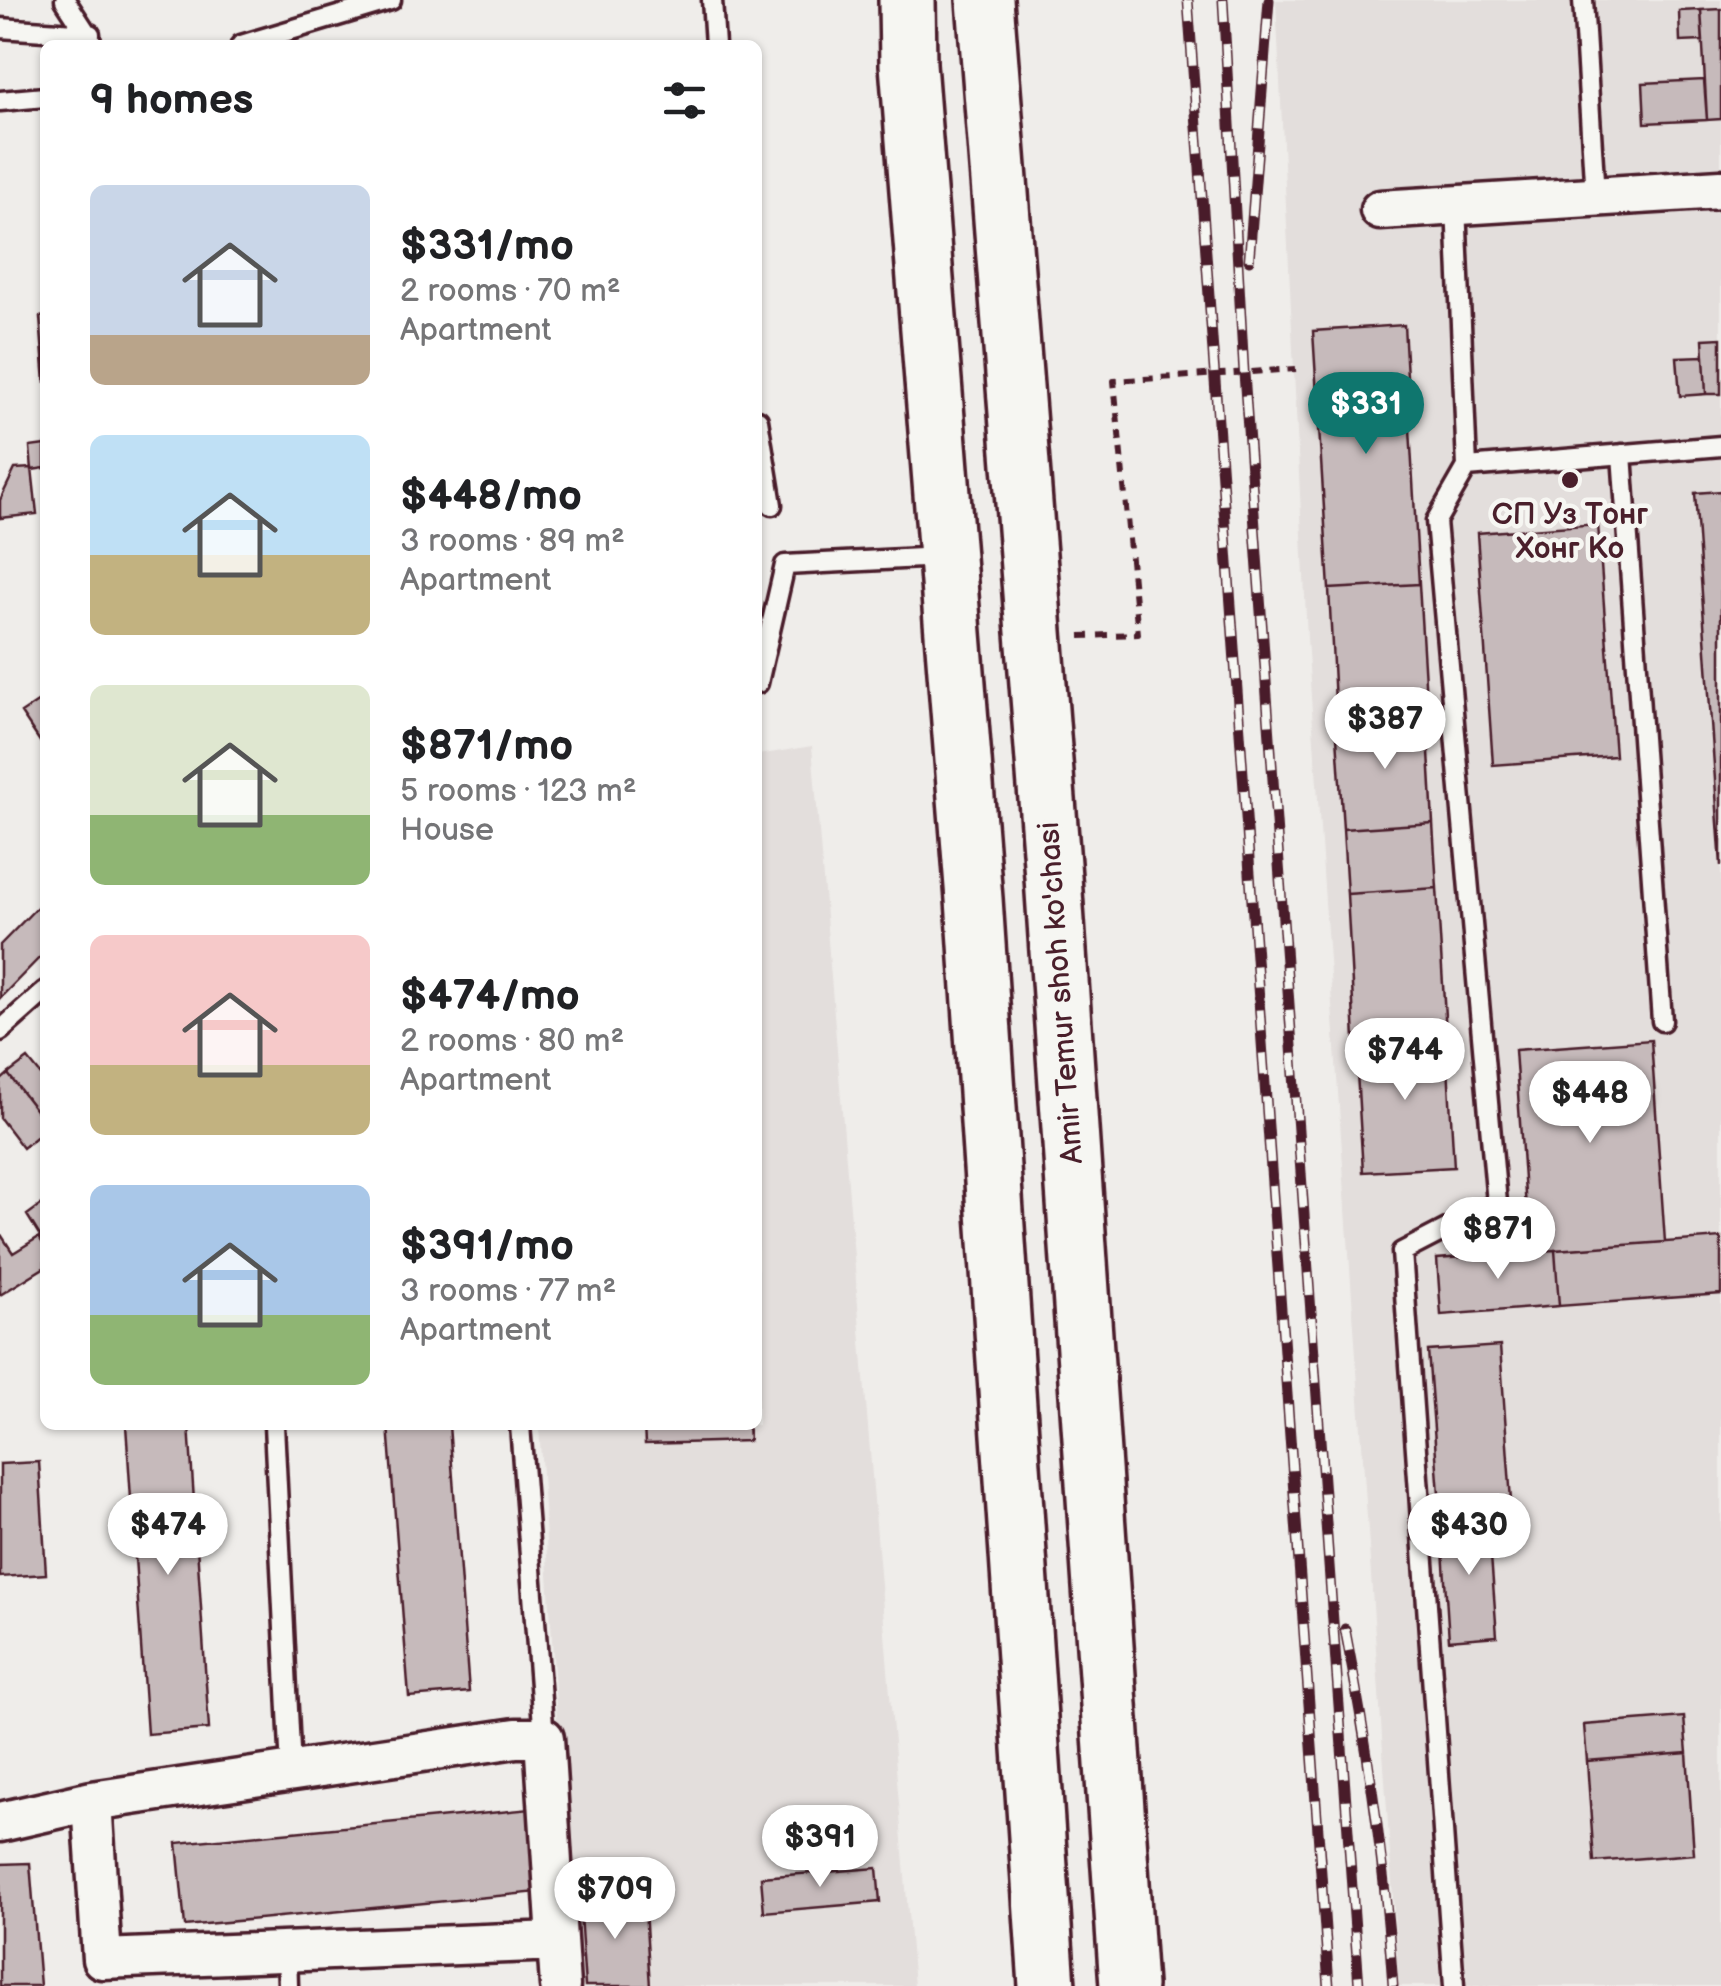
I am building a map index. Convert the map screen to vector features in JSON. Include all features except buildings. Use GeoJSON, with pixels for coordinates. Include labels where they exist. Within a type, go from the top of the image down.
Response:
{"type":"FeatureCollection","features":[{"type":"Feature","properties":{"kind":"main road"},"geometry":{"type":"LineString","coordinates":[[907,0],[908,64],[975,919],[1047,1986]]}},
{"type":"Feature","properties":{"kind":"main road","name":"Amir Temur shoh ko'chasi"},"geometry":{"type":"LineString","coordinates":[[985,0],[1034,638],[1128,1986]]}},
{"type":"Feature","properties":{"kind":"street"},"geometry":{"type":"LineString","coordinates":[[1380,210],[1721,189]]}},
{"type":"Feature","properties":{"kind":"street"},"geometry":{"type":"LineString","coordinates":[[0,1822],[92,1801],[516,1738],[544,1738],[560,1986]]}},
{"type":"Feature","properties":{"kind":"street"},"geometry":{"type":"LineString","coordinates":[[92,1801],[102,1972],[288,1969],[557,1941]]}},
{"type":"Feature","properties":{"kind":"lane"},"geometry":{"type":"LineString","coordinates":[[65,0],[91,40]]}},
{"type":"Feature","properties":{"kind":"lane"},"geometry":{"type":"LineString","coordinates":[[258,40],[390,0]]}},
{"type":"Feature","properties":{"kind":"lane"},"geometry":{"type":"LineString","coordinates":[[712,0],[715,40]]}},
{"type":"Feature","properties":{"kind":"lane"},"geometry":{"type":"LineString","coordinates":[[1583,0],[1595,197]]}},
{"type":"Feature","properties":{"kind":"lane"},"geometry":{"type":"LineString","coordinates":[[0,28],[91,40]]}},
{"type":"Feature","properties":{"kind":"lane"},"geometry":{"type":"LineString","coordinates":[[0,101],[40,97]]}},
{"type":"Feature","properties":{"kind":"lane"},"geometry":{"type":"LineString","coordinates":[[1454,1986],[1402,1252],[1497,1203],[1436,521],[1467,467],[1456,205]]}},
{"type":"Feature","properties":{"kind":"lane"},"geometry":{"type":"LineString","coordinates":[[762,444],[772,505]]}},
{"type":"Feature","properties":{"kind":"lane"},"geometry":{"type":"LineString","coordinates":[[1467,467],[1721,446]]}},
{"type":"Feature","properties":{"kind":"lane"},"geometry":{"type":"LineString","coordinates":[[1622,454],[1662,1021]]}},
{"type":"Feature","properties":{"kind":"lane"},"geometry":{"type":"LineString","coordinates":[[762,666],[785,565],[947,557]]}},
{"type":"Feature","properties":{"kind":"lane"},"geometry":{"type":"LineString","coordinates":[[0,1031],[40,995]]}},
{"type":"Feature","properties":{"kind":"lane"},"geometry":{"type":"LineString","coordinates":[[274,1430],[291,1771]]}},
{"type":"Feature","properties":{"kind":"lane"},"geometry":{"type":"LineString","coordinates":[[520,1430],[544,1738]]}},
{"type":"Feature","properties":{"kind":"path"},"geometry":{"type":"LineString","coordinates":[[1034,638],[1138,634],[1114,381],[1296,369]]}},
{"type":"Feature","properties":{"kind":"shaded area"},"geometry":{"type":"Polygon","coordinates":[[[1276,0],[1721,0],[1721,1986],[1399,1986],[1307,638],[1276,0]]]}},
{"type":"Feature","properties":{"kind":"shaded area"},"geometry":{"type":"Polygon","coordinates":[[[812,746],[914,1986],[573,1986],[539,1430],[762,1430],[762,754],[812,746]]]}},
{"type":"Feature","properties":{"kind":"railway"},"geometry":{"type":"LineString","coordinates":[[1188,0],[1329,1986]]}},
{"type":"Feature","properties":{"kind":"railway"},"geometry":{"type":"LineString","coordinates":[[1223,0],[1244,373],[1359,1986]]}},
{"type":"Feature","properties":{"kind":"railway"},"geometry":{"type":"LineString","coordinates":[[1249,260],[1269,0]]}},
{"type":"Feature","properties":{"kind":"railway"},"geometry":{"type":"LineString","coordinates":[[1345,1629],[1375,1807],[1393,1986]]}},
{"type":"Feature","properties":{"kind":"place","name":"СП Уз Тонг Хонг Ко"},"geometry":{"type":"Point","coordinates":[1570,480]}}]}
